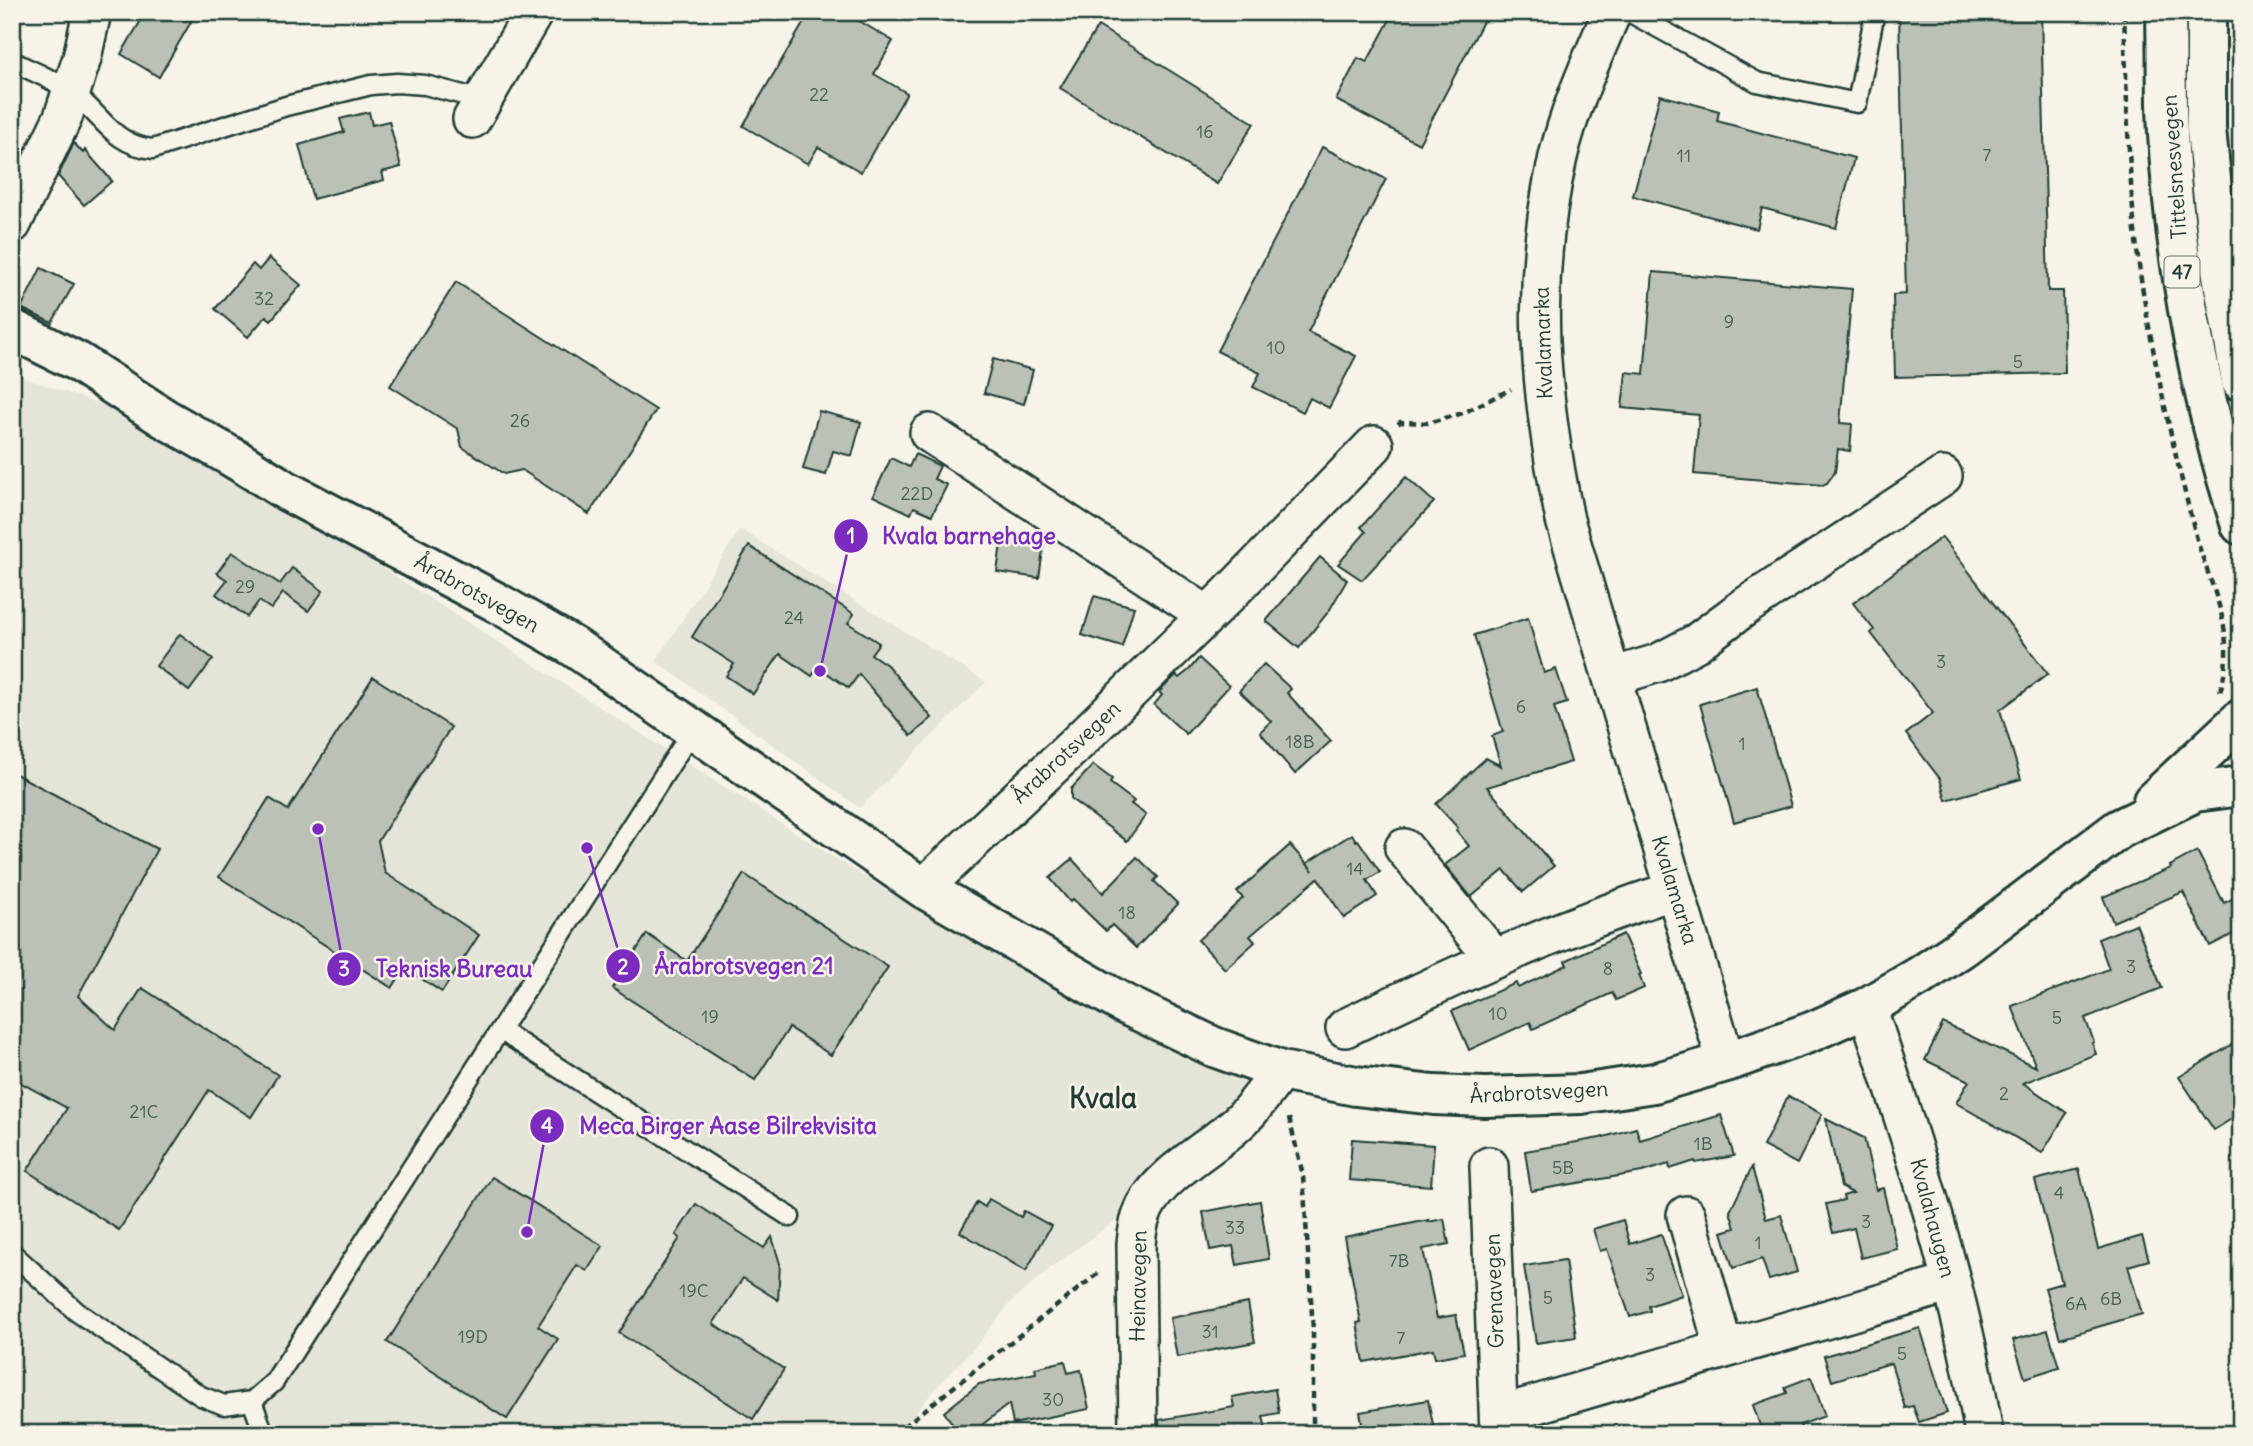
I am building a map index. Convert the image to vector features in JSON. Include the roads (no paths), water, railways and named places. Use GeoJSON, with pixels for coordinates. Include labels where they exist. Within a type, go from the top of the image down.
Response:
{"type":"FeatureCollection","features":[{"type":"Feature","properties":{"kind":"main road","name":"Tittelsnesvegen"},"geometry":{"type":"LineString","coordinates":[[2166,12],[2168,135],[2182,269],[2200,374],[2241,525]]}},
{"type":"Feature","properties":{"kind":"main road","name":"Tittelsnesvegen"},"geometry":{"type":"LineString","coordinates":[[2206,12],[2206,130],[2219,258],[2241,381]]}},
{"type":"Feature","properties":{"kind":"main road","name":"Årabrotsvegen"},"geometry":{"type":"LineString","coordinates":[[12,329],[78,362],[164,418],[285,489],[563,641],[694,728],[923,888],[1124,1004],[1214,1047],[1286,1071],[1356,1086],[1510,1098],[1581,1094],[1654,1083],[1726,1062],[1811,1032],[1867,1007],[1963,947],[2130,823],[2195,792],[2241,786]]}},
{"type":"Feature","properties":{"kind":"main road","name":"Årabrotsvegen"},"geometry":{"type":"LineString","coordinates":[[2130,823],[2241,719]]}},
{"type":"Feature","properties":{"kind":"street"},"geometry":{"type":"LineString","coordinates":[[12,224],[63,117],[92,12]]}},
{"type":"Feature","properties":{"kind":"street"},"geometry":{"type":"LineString","coordinates":[[477,109],[534,12]]}},
{"type":"Feature","properties":{"kind":"street","name":"Kvalamarka"},"geometry":{"type":"LineString","coordinates":[[1612,12],[1583,78],[1559,155],[1548,208],[1539,286],[1542,374],[1550,445],[1565,520],[1726,1062]]}},
{"type":"Feature","properties":{"kind":"street"},"geometry":{"type":"LineString","coordinates":[[929,433],[1207,615]]}},
{"type":"Feature","properties":{"kind":"street","name":"Årabrotsvegen"},"geometry":{"type":"LineString","coordinates":[[923,888],[1074,746],[1374,446]]}},
{"type":"Feature","properties":{"kind":"street"},"geometry":{"type":"LineString","coordinates":[[1612,677],[1658,663],[1696,643],[1943,475]]}},
{"type":"Feature","properties":{"kind":"street"},"geometry":{"type":"LineString","coordinates":[[1404,848],[1495,959]]}},
{"type":"Feature","properties":{"kind":"street"},"geometry":{"type":"LineString","coordinates":[[1345,1028],[1575,924],[1675,890]]}},
{"type":"Feature","properties":{"kind":"street","name":"Kvalahaugen"},"geometry":{"type":"LineString","coordinates":[[1867,1007],[1915,1152],[1951,1283],[1972,1361],[1984,1434]]}},
{"type":"Feature","properties":{"kind":"street","name":"Heinavegen"},"geometry":{"type":"LineString","coordinates":[[1138,1434],[1136,1244],[1138,1225],[1145,1206],[1182,1168],[1244,1117],[1286,1071]]}},
{"type":"Feature","properties":{"kind":"street","name":"Grenavegen"},"geometry":{"type":"LineString","coordinates":[[1489,1166],[1499,1425],[1724,1349],[1951,1283]]}},
{"type":"Feature","properties":{"kind":"street"},"geometry":{"type":"LineString","coordinates":[[1686,1215],[1724,1349]]}},
{"type":"Feature","properties":{"kind":"lane"},"geometry":{"type":"LineString","coordinates":[[1629,12],[1757,82],[1857,103],[1875,12]]}},
{"type":"Feature","properties":{"kind":"lane"},"geometry":{"type":"LineString","coordinates":[[12,61],[71,92],[119,138],[138,147],[153,149],[286,106],[371,85],[425,85],[477,109]]}},
{"type":"Feature","properties":{"kind":"lane"},"geometry":{"type":"LineString","coordinates":[[12,1253],[77,1312],[201,1396],[224,1405],[252,1401],[274,1382],[694,728]]}},
{"type":"Feature","properties":{"kind":"lane"},"geometry":{"type":"LineString","coordinates":[[500,1030],[790,1217]]}},
{"type":"Feature","properties":{"kind":"lane"},"geometry":{"type":"LineString","coordinates":[[252,1401],[264,1434]]}},
{"type":"Feature","properties":{"kind":"place","name":"Kvala barnehage"},"geometry":{"type":"Point","coordinates":[820,671]}},
{"type":"Feature","properties":{"kind":"place","name":"Teknisk Bureau"},"geometry":{"type":"Point","coordinates":[318,829]}},
{"type":"Feature","properties":{"kind":"place","name":"Årabrotsvegen 21"},"geometry":{"type":"Point","coordinates":[587,848]}},
{"type":"Feature","properties":{"kind":"place","name":"Meca Birger Aase Bilrekvisita"},"geometry":{"type":"Point","coordinates":[527,1232]}},
{"type":"Feature","properties":{"kind":"district","name":"Kvala"},"geometry":{"type":"Point","coordinates":[1103,1098]}}]}
